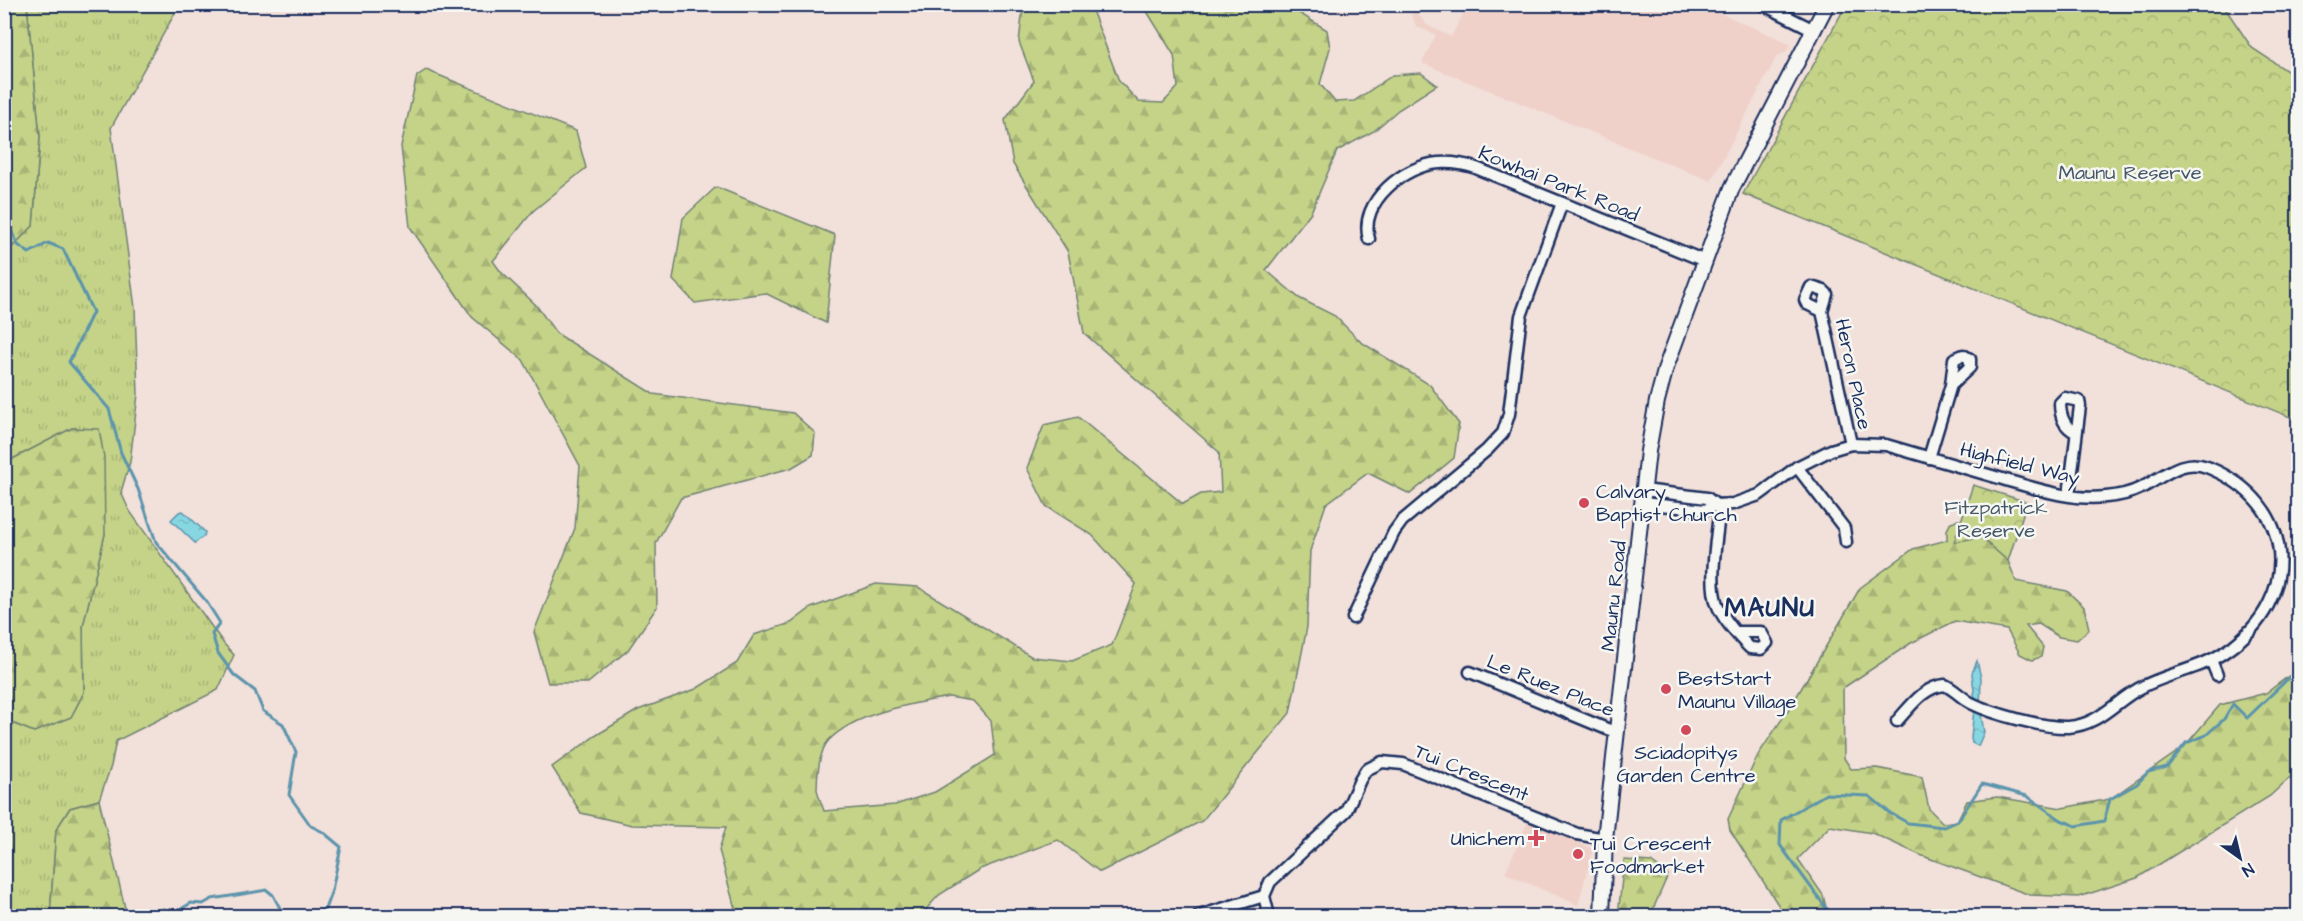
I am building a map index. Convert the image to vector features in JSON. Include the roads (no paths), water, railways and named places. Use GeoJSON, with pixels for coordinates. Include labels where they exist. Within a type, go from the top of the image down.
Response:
{"type":"FeatureCollection","features":[{"type":"Feature","properties":{"kind":"main road","name":"Maunu Road"},"geometry":{"type":"LineString","coordinates":[[1602,916],[1605,839],[1643,497],[1657,401],[1666,368],[1732,188],[1827,4]]}},
{"type":"Feature","properties":{"kind":"street"},"geometry":{"type":"LineString","coordinates":[[1762,4],[1814,30]]}},
{"type":"Feature","properties":{"kind":"street","name":"Kowhai Park Road"},"geometry":{"type":"LineString","coordinates":[[1369,239],[1366,230],[1367,221],[1389,186],[1412,170],[1437,162],[1470,166],[1705,261]]}},
{"type":"Feature","properties":{"kind":"street"},"geometry":{"type":"LineString","coordinates":[[1353,618],[1394,532],[1415,511],[1496,443],[1503,433],[1509,414],[1521,316],[1562,203]]}},
{"type":"Feature","properties":{"kind":"street","name":"Heron Place"},"geometry":{"type":"LineString","coordinates":[[1822,311],[1851,444]]}},
{"type":"Feature","properties":{"kind":"street"},"geometry":{"type":"LineString","coordinates":[[1929,458],[1951,385]]}},
{"type":"Feature","properties":{"kind":"street"},"geometry":{"type":"LineString","coordinates":[[2068,495],[2075,432]]}},
{"type":"Feature","properties":{"kind":"street","name":"Highfield Way"},"geometry":{"type":"LineString","coordinates":[[1718,505],[1733,504],[1760,495],[1812,458],[1851,444],[1886,445],[2053,493],[2068,495],[2106,497],[2123,494],[2140,489],[2176,468],[2190,463],[2205,466],[2221,474],[2249,493],[2268,516],[2279,548],[2278,581],[2274,595],[2256,625],[2241,639],[2211,660],[2151,682],[2135,691],[2106,714],[2080,725],[2052,726],[1983,708],[1945,685],[1934,686],[1920,695],[1897,721]]}},
{"type":"Feature","properties":{"kind":"street"},"geometry":{"type":"LineString","coordinates":[[1797,467],[1844,528],[1846,542]]}},
{"type":"Feature","properties":{"kind":"street"},"geometry":{"type":"LineString","coordinates":[[1643,497],[1707,498],[1718,505],[1714,593],[1722,614],[1737,632]]}},
{"type":"Feature","properties":{"kind":"street"},"geometry":{"type":"LineString","coordinates":[[2211,660],[2217,675]]}},
{"type":"Feature","properties":{"kind":"street","name":"Le Ruez Place"},"geometry":{"type":"LineString","coordinates":[[1470,672],[1617,732]]}},
{"type":"Feature","properties":{"kind":"street","name":"Tui Crescent"},"geometry":{"type":"LineString","coordinates":[[1264,896],[1270,882],[1346,811],[1359,780],[1366,770],[1382,762],[1403,764],[1578,834],[1605,839]]}},
{"type":"Feature","properties":{"kind":"street"},"geometry":{"type":"LineString","coordinates":[[1199,916],[1264,896],[1269,916]]}},
{"type":"Feature","properties":{"kind":"water"},"geometry":{"type":"Polygon","coordinates":[[[183,511],[205,532],[204,536],[195,543],[171,520],[183,511]]]}},
{"type":"Feature","properties":{"kind":"water"},"geometry":{"type":"Polygon","coordinates":[[[1977,661],[1981,678],[1980,709],[1984,732],[1978,746],[1972,743],[1971,738],[1975,700],[1972,673],[1977,661]]]}},
{"type":"Feature","properties":{"kind":"waterway"},"geometry":{"type":"LineString","coordinates":[[4,106],[8,91],[6,71],[12,4]]}},
{"type":"Feature","properties":{"kind":"waterway"},"geometry":{"type":"LineString","coordinates":[[4,132],[10,166],[10,225],[18,245],[29,253],[48,243],[63,249],[93,312],[69,362],[109,409],[121,453],[138,489],[156,542],[206,601],[220,623],[212,634],[218,653],[234,675],[255,691],[263,711],[283,724],[296,752],[289,795],[311,826],[323,832],[341,847],[332,890],[325,909],[312,916]]}},
{"type":"Feature","properties":{"kind":"waterway"},"geometry":{"type":"LineString","coordinates":[[1832,916],[1780,845],[1781,820],[1826,794],[1869,796],[1890,813],[1908,823],[1944,827],[1958,821],[1982,784],[2027,796],[2061,820],[2076,826],[2104,821],[2110,799],[2137,784],[2148,772],[2167,767],[2186,743],[2206,735],[2224,719],[2233,704],[2247,718],[2298,669]]}},
{"type":"Feature","properties":{"kind":"waterway"},"geometry":{"type":"LineString","coordinates":[[157,916],[163,909],[176,912],[191,903],[203,904],[212,899],[267,890],[273,895],[281,910],[295,916]]}},
{"type":"Feature","properties":{"kind":"place","name":"Calvary Baptist Church"},"geometry":{"type":"Point","coordinates":[1584,503]}},
{"type":"Feature","properties":{"kind":"place","name":"BestStart Maunu Village"},"geometry":{"type":"Point","coordinates":[1666,689]}},
{"type":"Feature","properties":{"kind":"place","name":"Sciadopitys Garden Centre"},"geometry":{"type":"Point","coordinates":[1686,730]}},
{"type":"Feature","properties":{"kind":"place","name":"Unichem"},"geometry":{"type":"Point","coordinates":[1536,838]}},
{"type":"Feature","properties":{"kind":"place","name":"Tui Crescent Foodmarket"},"geometry":{"type":"Point","coordinates":[1578,854]}},
{"type":"Feature","properties":{"kind":"district","name":"MAUNU"},"geometry":{"type":"Point","coordinates":[1770,607]}},
{"type":"Feature","properties":{"kind":"park label","name":"Maunu Reserve"},"geometry":{"type":"Point","coordinates":[2130,172]}},
{"type":"Feature","properties":{"kind":"park label","name":"Fitzpatrick Reserve"},"geometry":{"type":"Point","coordinates":[1996,518]}}]}
